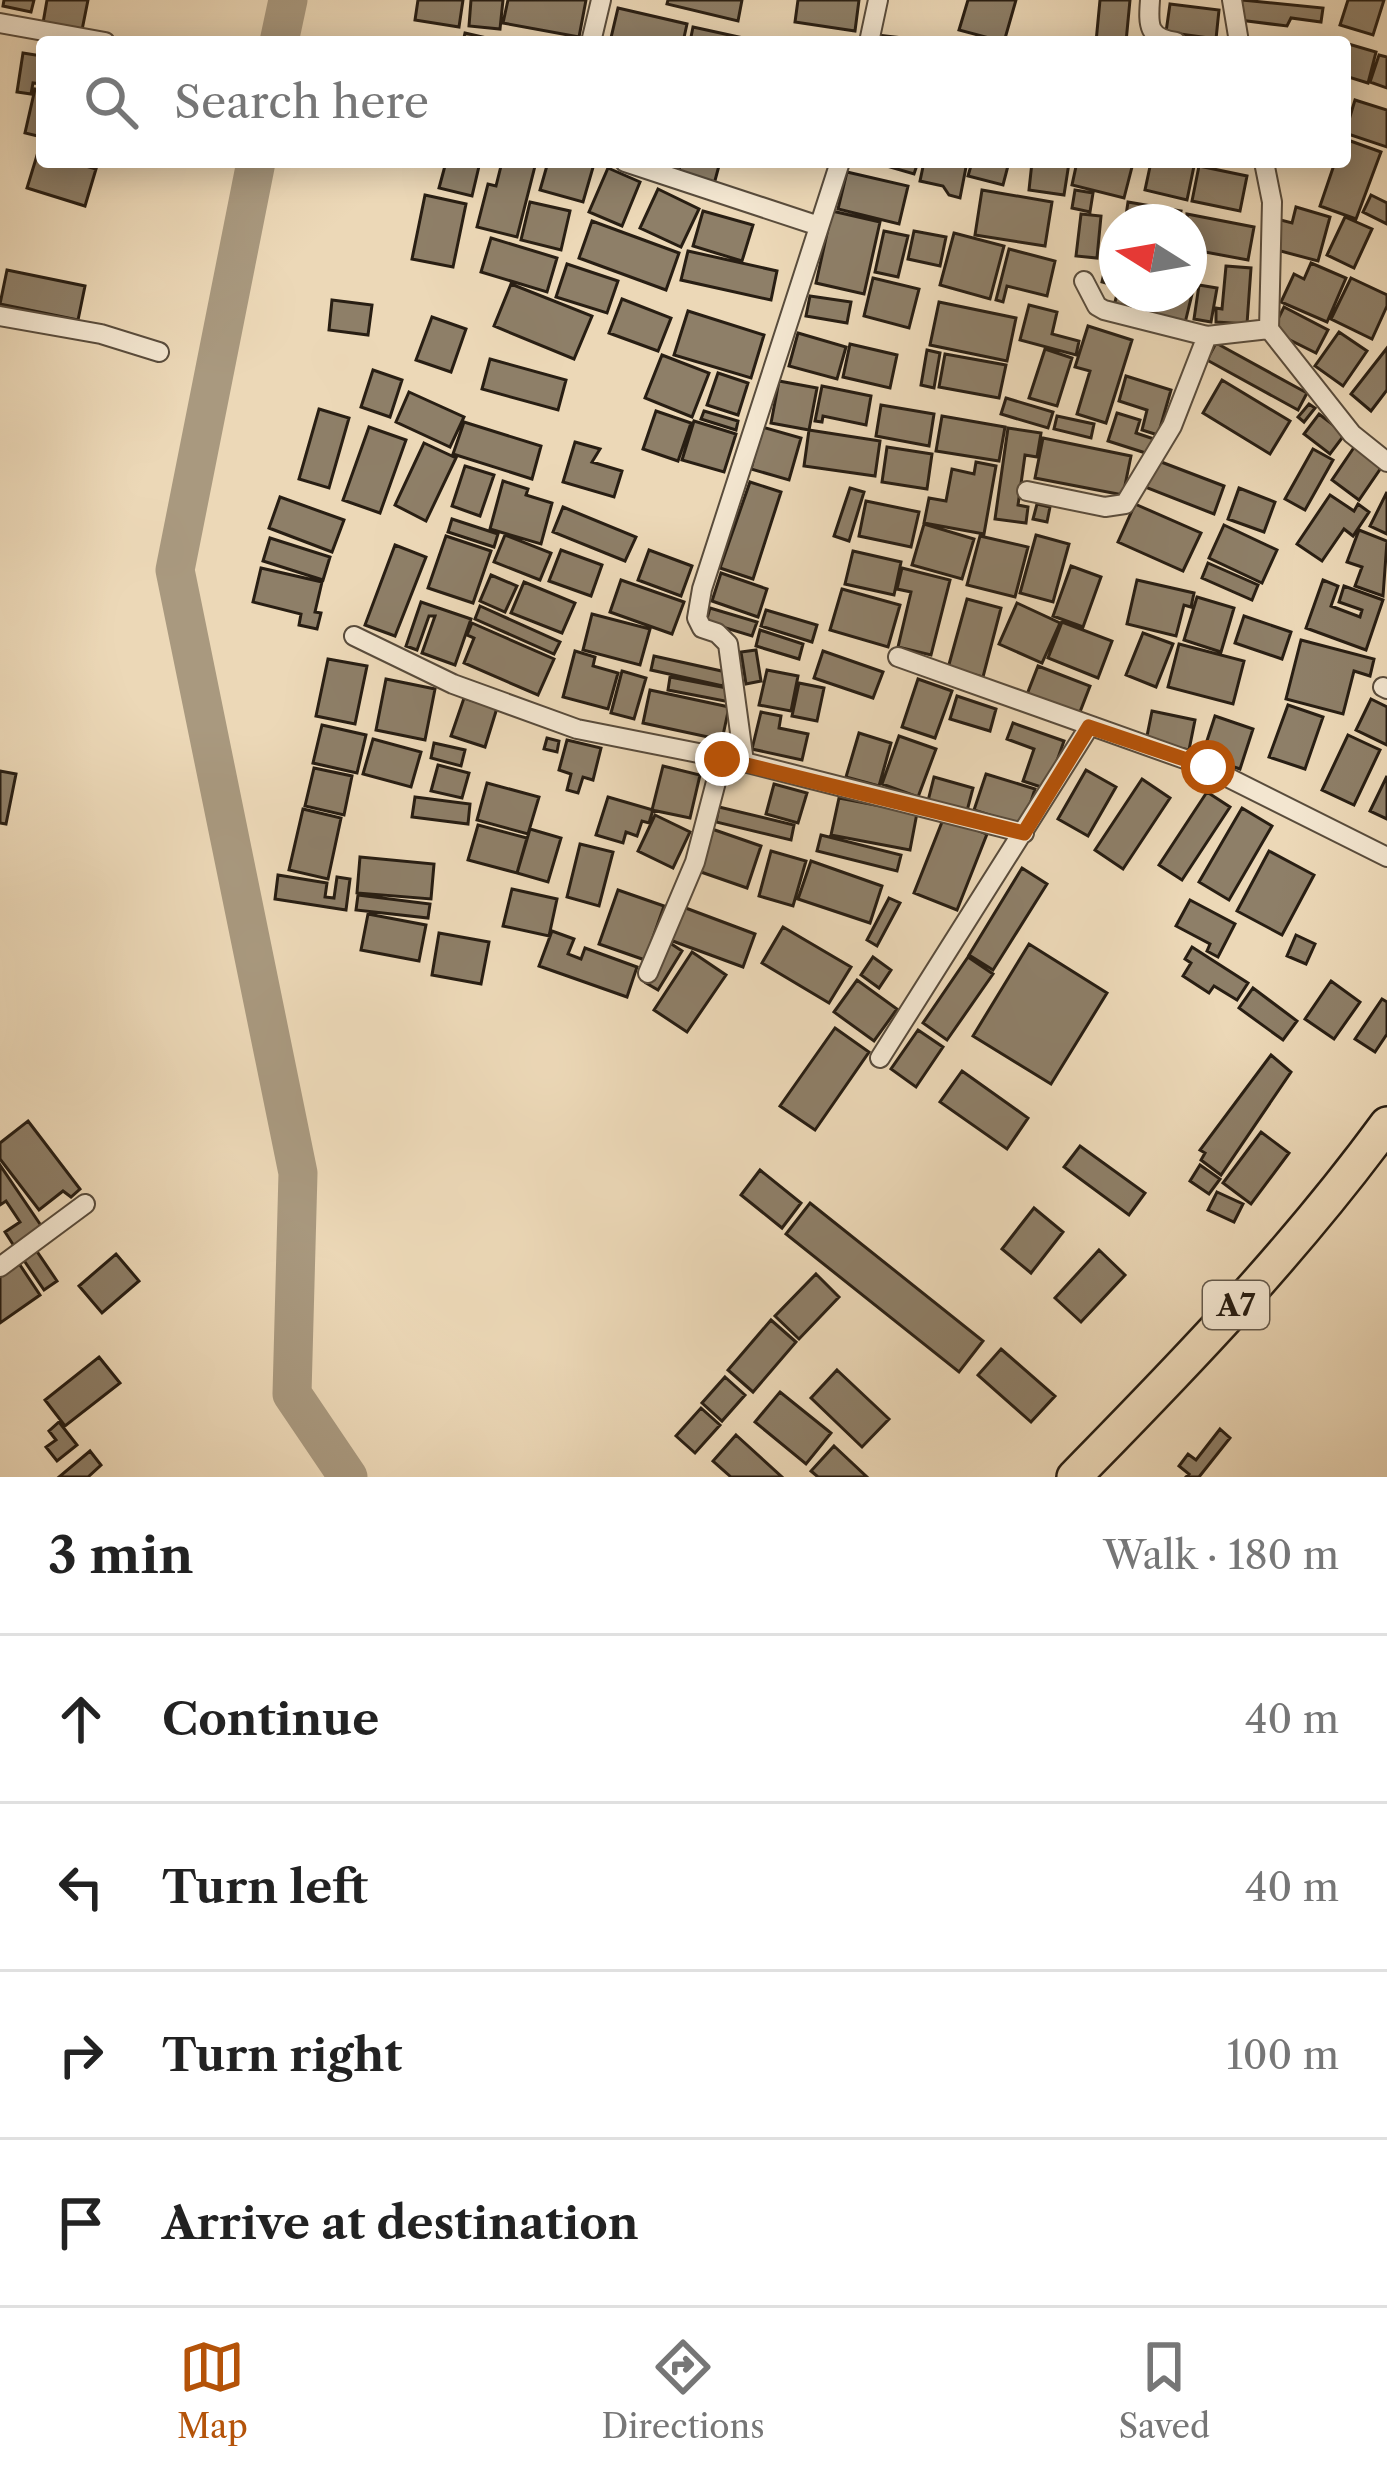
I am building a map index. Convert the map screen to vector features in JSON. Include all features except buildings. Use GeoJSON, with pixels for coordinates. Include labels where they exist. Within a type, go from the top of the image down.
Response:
{"type":"FeatureCollection","features":[{"type":"Feature","properties":{"kind":"highway","name":"A7"},"geometry":{"type":"LineString","coordinates":[[1074,1477],[1197,1352],[1387,1124]]}},
{"type":"Feature","properties":{"kind":"highway","name":"A7"},"geometry":{"type":"LineString","coordinates":[[1100,1477],[1211,1364],[1387,1154]]}},
{"type":"Feature","properties":{"kind":"street"},"geometry":{"type":"LineString","coordinates":[[592,36],[601,0]]}},
{"type":"Feature","properties":{"kind":"street"},"geometry":{"type":"LineString","coordinates":[[870,36],[878,0]]}},
{"type":"Feature","properties":{"kind":"street"},"geometry":{"type":"LineString","coordinates":[[1150,0],[1154,36]]}},
{"type":"Feature","properties":{"kind":"street"},"geometry":{"type":"LineString","coordinates":[[1232,0],[1238,36]]}},
{"type":"Feature","properties":{"kind":"street"},"geometry":{"type":"LineString","coordinates":[[0,23],[72,36]]}},
{"type":"Feature","properties":{"kind":"street"},"geometry":{"type":"LineString","coordinates":[[643,168],[819,226]]}},
{"type":"Feature","properties":{"kind":"street"},"geometry":{"type":"LineString","coordinates":[[744,762],[728,644],[702,628],[697,618],[702,589],[838,168]]}},
{"type":"Feature","properties":{"kind":"street"},"geometry":{"type":"LineString","coordinates":[[1265,168],[1272,202],[1269,329],[1352,434],[1387,462]]}},
{"type":"Feature","properties":{"kind":"street"},"geometry":{"type":"LineString","coordinates":[[1084,281],[1104,310],[1207,336],[1269,329]]}},
{"type":"Feature","properties":{"kind":"street"},"geometry":{"type":"LineString","coordinates":[[0,316],[101,334],[159,352]]}},
{"type":"Feature","properties":{"kind":"street"},"geometry":{"type":"LineString","coordinates":[[1027,491],[1105,507],[1125,505],[1172,426],[1207,336]]}},
{"type":"Feature","properties":{"kind":"street"},"geometry":{"type":"LineString","coordinates":[[354,635],[453,683],[577,729],[744,762],[1024,833]]}},
{"type":"Feature","properties":{"kind":"street"},"geometry":{"type":"LineString","coordinates":[[898,656],[1208,767],[1387,857]]}},
{"type":"Feature","properties":{"kind":"street"},"geometry":{"type":"LineString","coordinates":[[880,1058],[1089,727]]}},
{"type":"Feature","properties":{"kind":"street"},"geometry":{"type":"LineString","coordinates":[[647,973],[694,862],[722,759]]}},
{"type":"Feature","properties":{"kind":"street"},"geometry":{"type":"LineString","coordinates":[[0,1267],[85,1204]]}},
{"type":"Feature","properties":{"kind":"waterway"},"geometry":{"type":"LineString","coordinates":[[280,36],[288,0]]}},
{"type":"Feature","properties":{"kind":"waterway"},"geometry":{"type":"LineString","coordinates":[[255,168],[175,570],[298,1173],[292,1394],[348,1477]]}},
{"type":"Feature","properties":{"kind":"route"},"geometry":{"type":"LineString","coordinates":[[722,759],[1024,833],[1089,727],[1208,767]]}}]}
